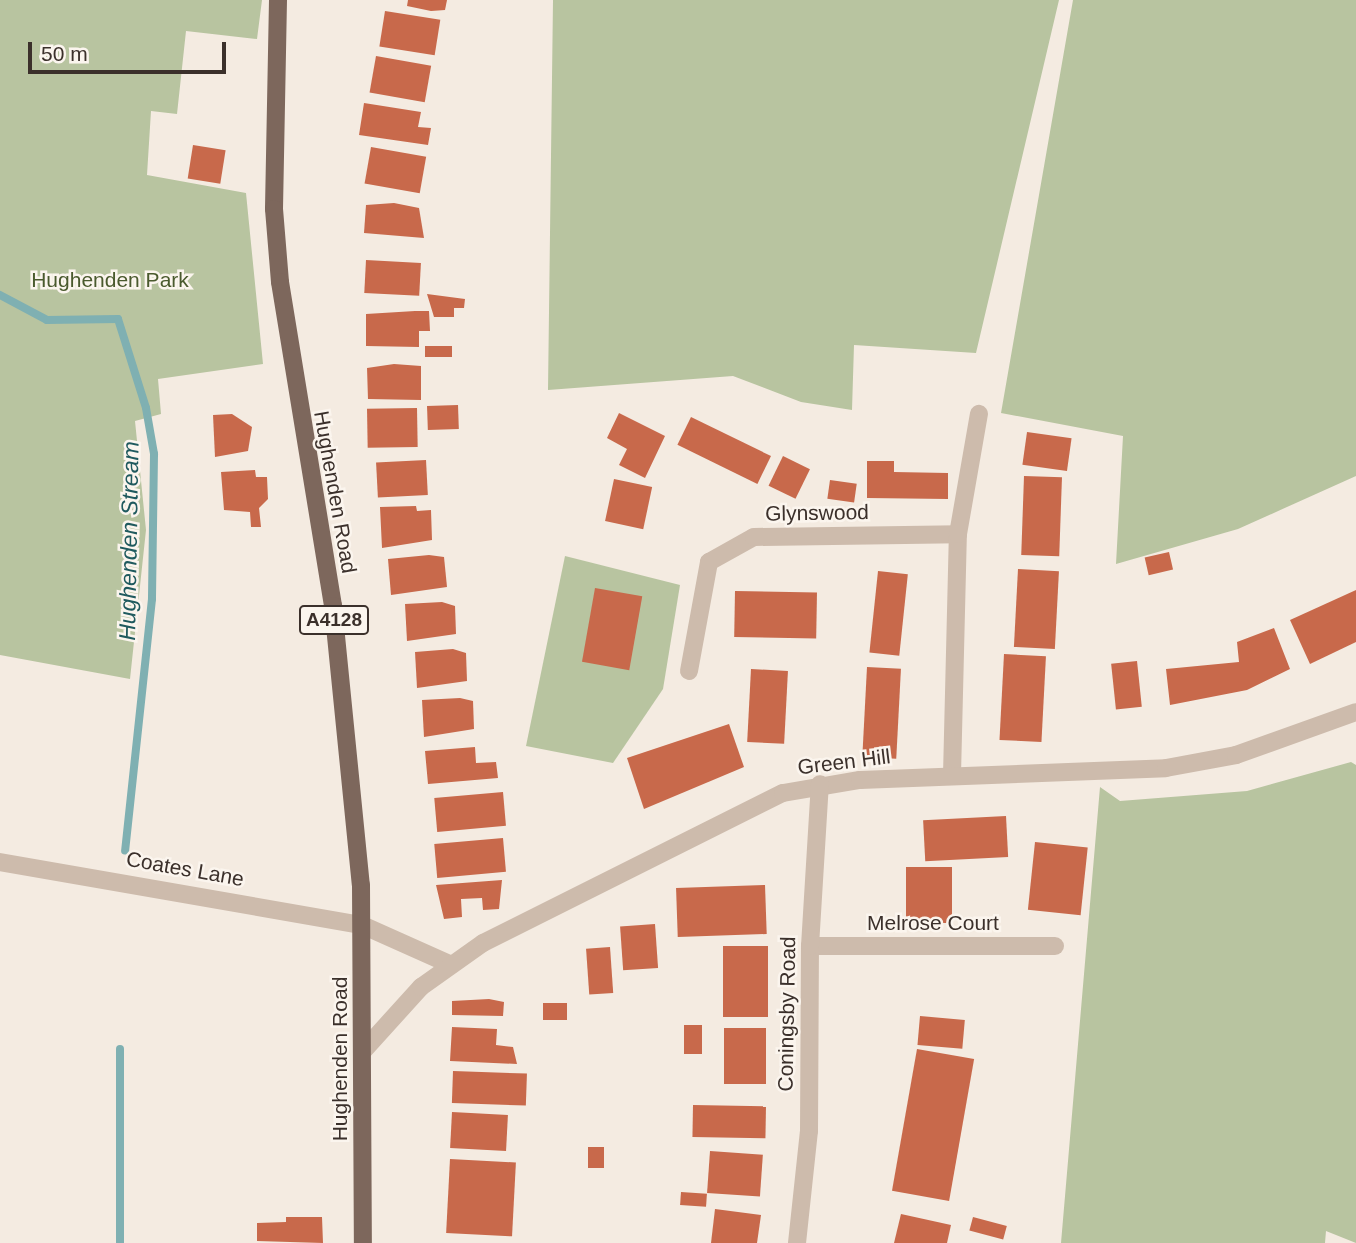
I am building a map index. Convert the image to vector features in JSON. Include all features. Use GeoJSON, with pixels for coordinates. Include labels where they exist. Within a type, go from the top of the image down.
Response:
{"type":"FeatureCollection","features":[{"type":"Feature","properties":{"kind":"main road","name":"Hughenden Road"},"geometry":{"type":"LineString","coordinates":[[278,0],[273,86],[278,257],[332,606],[362,925],[363,1243]]}},
{"type":"Feature","properties":{"kind":"street"},"geometry":{"type":"LineString","coordinates":[[952,775],[958,534],[979,414]]}},
{"type":"Feature","properties":{"kind":"street","name":"Glynswood"},"geometry":{"type":"LineString","coordinates":[[689,670],[709,562],[754,537],[958,534]]}},
{"type":"Feature","properties":{"kind":"street","name":"Green Hill"},"geometry":{"type":"LineString","coordinates":[[364,1050],[449,964],[629,866],[783,793],[820,784],[952,775],[1166,768],[1236,755],[1356,712]]}},
{"type":"Feature","properties":{"kind":"street","name":"Coningsby Road"},"geometry":{"type":"LineString","coordinates":[[797,1243],[809,1131],[810,946],[820,784]]}},
{"type":"Feature","properties":{"kind":"street","name":"Coates Lane"},"geometry":{"type":"LineString","coordinates":[[0,862],[362,925],[449,964]]}},
{"type":"Feature","properties":{"kind":"street","name":"Melrose Court"},"geometry":{"type":"LineString","coordinates":[[810,946],[1055,946]]}},
{"type":"Feature","properties":{"kind":"green space","name":"Hughenden Park"},"geometry":{"type":"Polygon","coordinates":[[[0,0],[262,0],[257,39],[186,31],[177,114],[151,111],[147,175],[246,193],[263,364],[158,379],[161,414],[135,421],[146,530],[130,679],[0,655],[0,0]]]}},
{"type":"Feature","properties":{"kind":"green space"},"geometry":{"type":"Polygon","coordinates":[[[553,0],[1059,0],[976,353],[854,345],[852,410],[801,402],[733,376],[548,390],[553,0]]]}},
{"type":"Feature","properties":{"kind":"green space"},"geometry":{"type":"Polygon","coordinates":[[[1073,0],[1356,0],[1356,476],[1238,529],[1116,564],[1123,436],[1001,413],[1073,0]]]}},
{"type":"Feature","properties":{"kind":"green space"},"geometry":{"type":"Polygon","coordinates":[[[565,556],[680,585],[663,689],[613,763],[526,746],[565,556]]]}},
{"type":"Feature","properties":{"kind":"green space"},"geometry":{"type":"Polygon","coordinates":[[[1351,762],[1356,765],[1356,1243],[1326,1231],[1325,1243],[1061,1243],[1100,787],[1120,801],[1247,791],[1351,762]]]}},
{"type":"Feature","properties":{"kind":"building"},"geometry":{"type":"Polygon","coordinates":[[[408,0],[447,0],[445,10],[431,11],[407,6],[408,0]]]}},
{"type":"Feature","properties":{"kind":"building"},"geometry":{"type":"Polygon","coordinates":[[[385,11],[440,20],[435,55],[379,47],[385,11]]]}},
{"type":"Feature","properties":{"kind":"building"},"geometry":{"type":"Polygon","coordinates":[[[376,56],[431,66],[425,102],[370,92],[376,56]]]}},
{"type":"Feature","properties":{"kind":"building"},"geometry":{"type":"Polygon","coordinates":[[[364,103],[421,112],[418,127],[431,128],[428,145],[359,135],[364,103]]]}},
{"type":"Feature","properties":{"kind":"building"},"geometry":{"type":"Polygon","coordinates":[[[193,145],[226,150],[220,184],[188,179],[193,145]]]}},
{"type":"Feature","properties":{"kind":"building"},"geometry":{"type":"Polygon","coordinates":[[[371,147],[426,157],[420,193],[365,183],[371,147]]]}},
{"type":"Feature","properties":{"kind":"building"},"geometry":{"type":"Polygon","coordinates":[[[394,203],[419,208],[424,238],[364,233],[366,205],[394,203]]]}},
{"type":"Feature","properties":{"kind":"building"},"geometry":{"type":"Polygon","coordinates":[[[366,260],[421,263],[419,296],[364,293],[366,260]]]}},
{"type":"Feature","properties":{"kind":"building"},"geometry":{"type":"Polygon","coordinates":[[[427,294],[465,299],[464,308],[454,308],[454,317],[434,317],[427,294]]]}},
{"type":"Feature","properties":{"kind":"building"},"geometry":{"type":"Polygon","coordinates":[[[429,311],[430,331],[419,331],[419,347],[366,346],[366,314],[429,311]]]}},
{"type":"Feature","properties":{"kind":"building"},"geometry":{"type":"Polygon","coordinates":[[[425,346],[452,346],[452,357],[425,357],[425,346]]]}},
{"type":"Feature","properties":{"kind":"building"},"geometry":{"type":"Polygon","coordinates":[[[394,364],[421,366],[421,400],[368,399],[367,368],[394,364]]]}},
{"type":"Feature","properties":{"kind":"building"},"geometry":{"type":"Polygon","coordinates":[[[458,405],[459,429],[428,430],[427,406],[458,405]]]}},
{"type":"Feature","properties":{"kind":"building"},"geometry":{"type":"Polygon","coordinates":[[[417,408],[418,447],[368,448],[367,409],[417,408]]]}},
{"type":"Feature","properties":{"kind":"building"},"geometry":{"type":"Polygon","coordinates":[[[619,413],[665,436],[645,478],[619,465],[627,449],[607,438],[619,413]]]}},
{"type":"Feature","properties":{"kind":"building"},"geometry":{"type":"Polygon","coordinates":[[[232,414],[252,427],[248,451],[215,457],[213,415],[232,414]]]}},
{"type":"Feature","properties":{"kind":"building"},"geometry":{"type":"Polygon","coordinates":[[[691,417],[771,456],[757,484],[677,445],[691,417]]]}},
{"type":"Feature","properties":{"kind":"building"},"geometry":{"type":"Polygon","coordinates":[[[1027,432],[1072,438],[1067,471],[1022,465],[1027,432]]]}},
{"type":"Feature","properties":{"kind":"building"},"geometry":{"type":"Polygon","coordinates":[[[783,456],[810,469],[795,499],[769,486],[783,456]]]}},
{"type":"Feature","properties":{"kind":"building"},"geometry":{"type":"Polygon","coordinates":[[[426,460],[428,495],[378,498],[376,463],[426,460]]]}},
{"type":"Feature","properties":{"kind":"building"},"geometry":{"type":"Polygon","coordinates":[[[867,461],[894,461],[894,472],[948,473],[948,499],[867,498],[867,461]]]}},
{"type":"Feature","properties":{"kind":"building"},"geometry":{"type":"Polygon","coordinates":[[[255,470],[256,477],[267,477],[268,499],[259,508],[261,527],[251,527],[250,512],[224,510],[221,472],[255,470]]]}},
{"type":"Feature","properties":{"kind":"building"},"geometry":{"type":"Polygon","coordinates":[[[1024,476],[1062,477],[1059,556],[1021,555],[1024,476]]]}},
{"type":"Feature","properties":{"kind":"building"},"geometry":{"type":"Polygon","coordinates":[[[614,479],[652,487],[643,529],[605,521],[614,479]]]}},
{"type":"Feature","properties":{"kind":"building"},"geometry":{"type":"Polygon","coordinates":[[[830,480],[857,484],[854,503],[827,499],[830,480]]]}},
{"type":"Feature","properties":{"kind":"building"},"geometry":{"type":"Polygon","coordinates":[[[416,506],[417,511],[431,510],[432,540],[382,548],[380,507],[416,506]]]}},
{"type":"Feature","properties":{"kind":"building"},"geometry":{"type":"Polygon","coordinates":[[[1169,552],[1173,570],[1149,575],[1145,558],[1169,552]]]}},
{"type":"Feature","properties":{"kind":"building"},"geometry":{"type":"Polygon","coordinates":[[[429,555],[444,557],[447,587],[391,595],[388,559],[429,555]]]}},
{"type":"Feature","properties":{"kind":"building"},"geometry":{"type":"Polygon","coordinates":[[[1018,569],[1059,571],[1055,649],[1014,647],[1018,569]]]}},
{"type":"Feature","properties":{"kind":"building"},"geometry":{"type":"Polygon","coordinates":[[[878,571],[908,574],[899,656],[869,653],[878,571]]]}},
{"type":"Feature","properties":{"kind":"building"},"geometry":{"type":"Polygon","coordinates":[[[595,588],[642,596],[629,670],[582,662],[595,588]]]}},
{"type":"Feature","properties":{"kind":"building"},"geometry":{"type":"Polygon","coordinates":[[[1356,590],[1356,642],[1310,664],[1290,620],[1356,590]]]}},
{"type":"Feature","properties":{"kind":"building"},"geometry":{"type":"Polygon","coordinates":[[[735,591],[817,592],[816,638],[734,637],[735,591]]]}},
{"type":"Feature","properties":{"kind":"building"},"geometry":{"type":"Polygon","coordinates":[[[442,602],[455,606],[456,634],[407,641],[405,604],[442,602]]]}},
{"type":"Feature","properties":{"kind":"building"},"geometry":{"type":"Polygon","coordinates":[[[1274,628],[1290,669],[1247,690],[1170,705],[1166,669],[1239,662],[1237,642],[1274,628]]]}},
{"type":"Feature","properties":{"kind":"building"},"geometry":{"type":"Polygon","coordinates":[[[453,649],[466,653],[467,681],[417,688],[415,652],[453,649]]]}},
{"type":"Feature","properties":{"kind":"building"},"geometry":{"type":"Polygon","coordinates":[[[1004,654],[1046,656],[1041,742],[999,740],[1004,654]]]}},
{"type":"Feature","properties":{"kind":"building"},"geometry":{"type":"Polygon","coordinates":[[[1137,661],[1142,707],[1116,709],[1111,664],[1137,661]]]}},
{"type":"Feature","properties":{"kind":"building"},"geometry":{"type":"Polygon","coordinates":[[[867,667],[901,669],[896,759],[862,757],[867,667]]]}},
{"type":"Feature","properties":{"kind":"building"},"geometry":{"type":"Polygon","coordinates":[[[751,669],[788,671],[784,744],[747,742],[751,669]]]}},
{"type":"Feature","properties":{"kind":"building"},"geometry":{"type":"Polygon","coordinates":[[[460,698],[473,701],[474,729],[424,737],[422,700],[460,698]]]}},
{"type":"Feature","properties":{"kind":"building"},"geometry":{"type":"Polygon","coordinates":[[[729,724],[744,767],[644,809],[627,758],[729,724]]]}},
{"type":"Feature","properties":{"kind":"building"},"geometry":{"type":"Polygon","coordinates":[[[475,747],[476,763],[496,762],[498,778],[428,784],[425,751],[475,747]]]}},
{"type":"Feature","properties":{"kind":"building"},"geometry":{"type":"Polygon","coordinates":[[[503,792],[506,826],[437,832],[434,798],[503,792]]]}},
{"type":"Feature","properties":{"kind":"building"},"geometry":{"type":"Polygon","coordinates":[[[1006,816],[1008,857],[925,861],[923,820],[1006,816]]]}},
{"type":"Feature","properties":{"kind":"building"},"geometry":{"type":"Polygon","coordinates":[[[503,838],[506,872],[437,878],[434,844],[503,838]]]}},
{"type":"Feature","properties":{"kind":"building"},"geometry":{"type":"Polygon","coordinates":[[[1035,842],[1088,848],[1081,915],[1028,910],[1035,842]]]}},
{"type":"Feature","properties":{"kind":"building"},"geometry":{"type":"Polygon","coordinates":[[[906,867],[952,867],[952,923],[906,923],[906,867]]]}},
{"type":"Feature","properties":{"kind":"building"},"geometry":{"type":"Polygon","coordinates":[[[502,880],[499,909],[483,910],[482,898],[461,899],[462,917],[444,919],[436,885],[502,880]]]}},
{"type":"Feature","properties":{"kind":"building"},"geometry":{"type":"Polygon","coordinates":[[[765,885],[767,934],[678,937],[676,888],[765,885]]]}},
{"type":"Feature","properties":{"kind":"building"},"geometry":{"type":"Polygon","coordinates":[[[655,924],[658,968],[623,970],[620,926],[655,924]]]}},
{"type":"Feature","properties":{"kind":"building"},"geometry":{"type":"Polygon","coordinates":[[[723,946],[768,946],[768,1017],[723,1017],[723,946]]]}},
{"type":"Feature","properties":{"kind":"building"},"geometry":{"type":"Polygon","coordinates":[[[610,947],[613,993],[589,995],[586,949],[610,947]]]}},
{"type":"Feature","properties":{"kind":"building"},"geometry":{"type":"Polygon","coordinates":[[[489,999],[504,1002],[503,1016],[452,1015],[452,1001],[489,999]]]}},
{"type":"Feature","properties":{"kind":"building"},"geometry":{"type":"Polygon","coordinates":[[[543,1003],[567,1003],[567,1020],[543,1020],[543,1003]]]}},
{"type":"Feature","properties":{"kind":"building"},"geometry":{"type":"Polygon","coordinates":[[[920,1016],[965,1020],[962,1049],[917,1045],[920,1016]]]}},
{"type":"Feature","properties":{"kind":"building"},"geometry":{"type":"Polygon","coordinates":[[[684,1025],[702,1025],[702,1054],[684,1054],[684,1025]]]}},
{"type":"Feature","properties":{"kind":"building"},"geometry":{"type":"Polygon","coordinates":[[[452,1027],[497,1029],[496,1045],[513,1047],[517,1064],[450,1061],[452,1027]]]}},
{"type":"Feature","properties":{"kind":"building"},"geometry":{"type":"Polygon","coordinates":[[[724,1028],[766,1028],[766,1084],[724,1084],[724,1028]]]}},
{"type":"Feature","properties":{"kind":"building"},"geometry":{"type":"Polygon","coordinates":[[[917,1049],[974,1059],[949,1201],[892,1191],[917,1049]]]}},
{"type":"Feature","properties":{"kind":"building"},"geometry":{"type":"Polygon","coordinates":[[[453,1071],[527,1074],[526,1106],[452,1103],[453,1071]]]}},
{"type":"Feature","properties":{"kind":"building"},"geometry":{"type":"Polygon","coordinates":[[[693,1105],[766,1106],[765,1138],[692,1137],[693,1105]]]}},
{"type":"Feature","properties":{"kind":"building"},"geometry":{"type":"Polygon","coordinates":[[[452,1112],[508,1115],[506,1151],[450,1148],[452,1112]]]}},
{"type":"Feature","properties":{"kind":"building"},"geometry":{"type":"Polygon","coordinates":[[[588,1147],[604,1147],[604,1168],[588,1168],[588,1147]]]}},
{"type":"Feature","properties":{"kind":"building"},"geometry":{"type":"Polygon","coordinates":[[[710,1151],[763,1155],[760,1197],[707,1193],[710,1151]]]}},
{"type":"Feature","properties":{"kind":"building"},"geometry":{"type":"Polygon","coordinates":[[[450,1159],[516,1162],[512,1236],[446,1233],[450,1159]]]}},
{"type":"Feature","properties":{"kind":"building"},"geometry":{"type":"Polygon","coordinates":[[[681,1192],[707,1194],[706,1207],[680,1205],[681,1192]]]}},
{"type":"Feature","properties":{"kind":"building"},"geometry":{"type":"Polygon","coordinates":[[[715,1209],[761,1215],[757,1243],[711,1243],[715,1209]]]}},
{"type":"Feature","properties":{"kind":"building"},"geometry":{"type":"Polygon","coordinates":[[[901,1214],[951,1225],[947,1243],[894,1243],[901,1214]]]}},
{"type":"Feature","properties":{"kind":"building"},"geometry":{"type":"Polygon","coordinates":[[[286,1217],[322,1217],[323,1243],[257,1241],[257,1223],[286,1222],[286,1217]]]}},
{"type":"Feature","properties":{"kind":"building"},"geometry":{"type":"Polygon","coordinates":[[[973,1217],[1007,1226],[1003,1240],[969,1231],[973,1217]]]}},
{"type":"Feature","properties":{"kind":"waterway","name":"Hughenden Stream"},"geometry":{"type":"LineString","coordinates":[[0,295],[47,320],[118,319],[146,408],[154,454],[152,599],[125,851]]}},
{"type":"Feature","properties":{"kind":"waterway","name":"Hughenden Stream"},"geometry":{"type":"LineString","coordinates":[[120,1049],[120,1243]]}}]}
